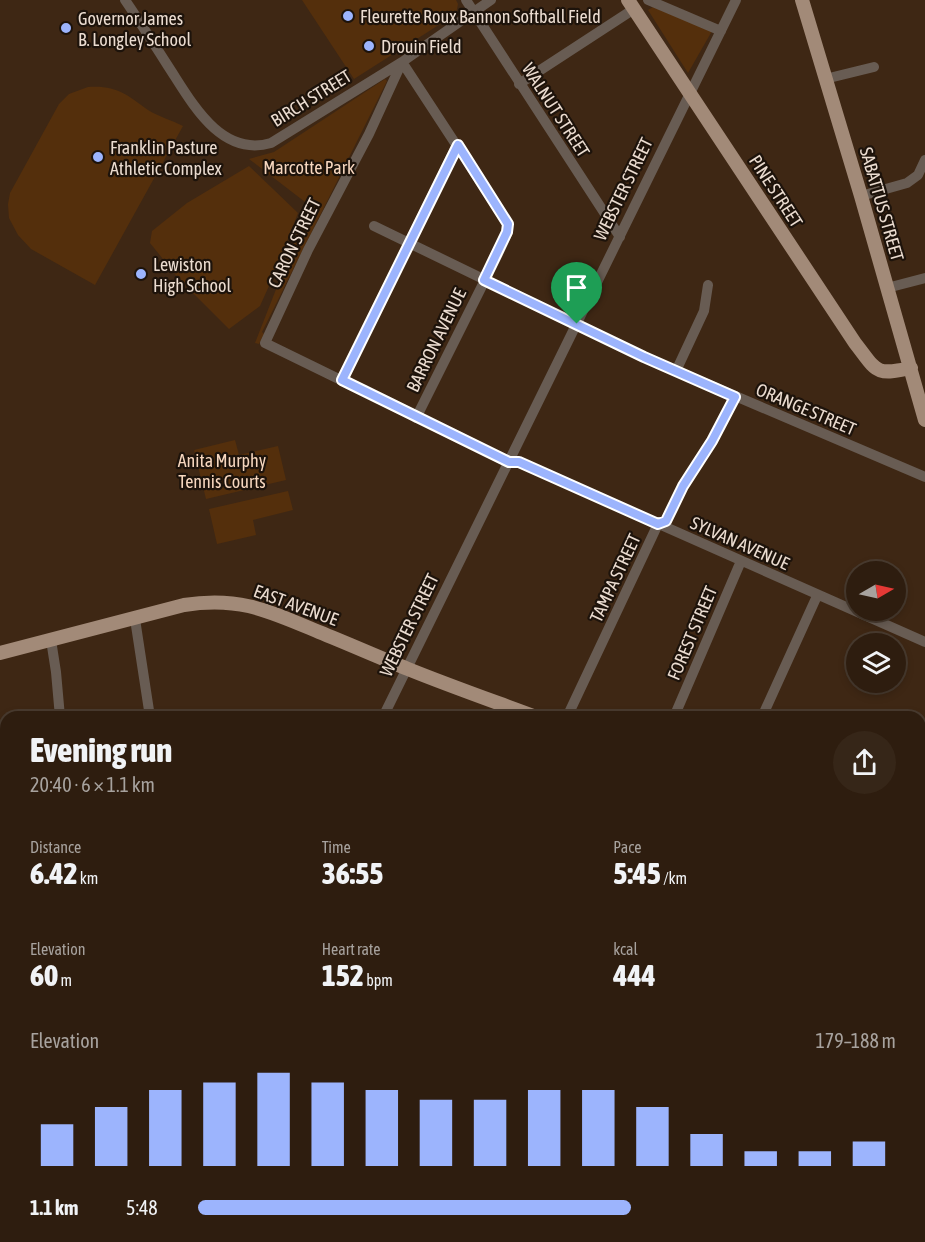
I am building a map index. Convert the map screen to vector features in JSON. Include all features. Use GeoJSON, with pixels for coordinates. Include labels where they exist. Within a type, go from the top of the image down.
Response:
{"type":"FeatureCollection","features":[{"type":"Feature","properties":{"kind":"main road","name":"SABATTUS STREET"},"geometry":{"type":"LineString","coordinates":[[802,0],[925,420]]}},
{"type":"Feature","properties":{"kind":"main road","name":"PINE STREET"},"geometry":{"type":"LineString","coordinates":[[631,5],[855,343],[880,371],[887,373],[911,368]]}},
{"type":"Feature","properties":{"kind":"main road","name":"EAST AVENUE"},"geometry":{"type":"LineString","coordinates":[[0,653],[184,606],[208,601],[235,603],[269,611],[407,669],[520,711]]}},
{"type":"Feature","properties":{"kind":"street","name":"BIRCH STREET"},"geometry":{"type":"LineString","coordinates":[[125,0],[202,117],[225,136],[254,146],[271,143],[402,62],[491,0]]}},
{"type":"Feature","properties":{"kind":"street","name":"WALNUT STREET"},"geometry":{"type":"LineString","coordinates":[[466,0],[620,237]]}},
{"type":"Feature","properties":{"kind":"street"},"geometry":{"type":"LineString","coordinates":[[648,0],[721,31]]}},
{"type":"Feature","properties":{"kind":"street","name":"WEBSTER STREET"},"geometry":{"type":"LineString","coordinates":[[386,711],[736,0]]}},
{"type":"Feature","properties":{"kind":"street"},"geometry":{"type":"LineString","coordinates":[[519,84],[631,5]]}},
{"type":"Feature","properties":{"kind":"street","name":"BARRON AVENUE"},"geometry":{"type":"LineString","coordinates":[[402,62],[508,224],[507,232],[416,418]]}},
{"type":"Feature","properties":{"kind":"street","name":"CARON STREET"},"geometry":{"type":"LineString","coordinates":[[265,343],[308,250],[369,134],[402,62]]}},
{"type":"Feature","properties":{"kind":"street"},"geometry":{"type":"LineString","coordinates":[[825,79],[874,67]]}},
{"type":"Feature","properties":{"kind":"street"},"geometry":{"type":"LineString","coordinates":[[342,380],[458,145]]}},
{"type":"Feature","properties":{"kind":"street"},"geometry":{"type":"LineString","coordinates":[[861,196],[907,183],[918,175],[925,160]]}},
{"type":"Feature","properties":{"kind":"street","name":"ORANGE STREET"},"geometry":{"type":"LineString","coordinates":[[374,226],[676,371],[925,477]]}},
{"type":"Feature","properties":{"kind":"street"},"geometry":{"type":"LineString","coordinates":[[887,288],[925,278]]}},
{"type":"Feature","properties":{"kind":"street"},"geometry":{"type":"LineString","coordinates":[[676,371],[704,311],[708,285]]}},
{"type":"Feature","properties":{"kind":"street","name":"SYLVAN AVENUE"},"geometry":{"type":"LineString","coordinates":[[265,343],[509,462],[519,462],[925,642]]}},
{"type":"Feature","properties":{"kind":"street","name":"TAMPA STREET"},"geometry":{"type":"LineString","coordinates":[[570,711],[658,524],[666,521],[683,486],[712,441],[735,397]]}},
{"type":"Feature","properties":{"kind":"street","name":"FOREST STREET"},"geometry":{"type":"LineString","coordinates":[[677,711],[741,561]]}},
{"type":"Feature","properties":{"kind":"street"},"geometry":{"type":"LineString","coordinates":[[765,711],[817,596]]}},
{"type":"Feature","properties":{"kind":"street"},"geometry":{"type":"LineString","coordinates":[[135,619],[149,711]]}},
{"type":"Feature","properties":{"kind":"street"},"geometry":{"type":"LineString","coordinates":[[51,640],[59,711]]}},
{"type":"Feature","properties":{"kind":"green space","name":"Drouin Field"},"geometry":{"type":"Polygon","coordinates":[[[302,0],[456,0],[458,4],[456,14],[354,79],[302,0]]]}},
{"type":"Feature","properties":{"kind":"green space"},"geometry":{"type":"Polygon","coordinates":[[[653,7],[712,31],[688,73],[648,10],[653,7]]]}},
{"type":"Feature","properties":{"kind":"green space","name":"Marcotte Park"},"geometry":{"type":"Polygon","coordinates":[[[385,79],[387,81],[262,332],[264,334],[259,344],[255,343],[309,205],[249,159],[274,152],[385,79]]]}},
{"type":"Feature","properties":{"kind":"green space","name":"Franklin Pasture Athletic Complex"},"geometry":{"type":"Polygon","coordinates":[[[88,87],[114,89],[152,112],[183,126],[95,285],[31,249],[18,235],[9,218],[8,204],[10,193],[59,104],[69,94],[88,87]]]}},
{"type":"Feature","properties":{"kind":"green space"},"geometry":{"type":"Polygon","coordinates":[[[249,166],[298,213],[260,306],[229,329],[179,279],[150,243],[152,231],[187,203],[249,166]]]}},
{"type":"Feature","properties":{"kind":"green space","name":"Anita Murphy Tennis Courts"},"geometry":{"type":"Polygon","coordinates":[[[235,440],[239,455],[278,446],[286,480],[206,499],[194,450],[235,440]]]}},
{"type":"Feature","properties":{"kind":"green space","name":"Anita Murphy Tennis Courts"},"geometry":{"type":"Polygon","coordinates":[[[288,491],[293,510],[253,520],[256,535],[217,544],[209,509],[288,491]]]}},
{"type":"Feature","properties":{"kind":"place","name":"Fleurette Roux Bannon Softball Field"},"geometry":{"type":"Point","coordinates":[348,16]}},
{"type":"Feature","properties":{"kind":"place","name":"Governor James B. Longley School"},"geometry":{"type":"Point","coordinates":[66,28]}},
{"type":"Feature","properties":{"kind":"place","name":"Drouin Field"},"geometry":{"type":"Point","coordinates":[369,46]}},
{"type":"Feature","properties":{"kind":"place","name":"Franklin Pasture Athletic Complex"},"geometry":{"type":"Point","coordinates":[98,157]}},
{"type":"Feature","properties":{"kind":"place","name":"Lewiston High School"},"geometry":{"type":"Point","coordinates":[141,274]}},
{"type":"Feature","properties":{"kind":"route"},"geometry":{"type":"LineString","coordinates":[[458,145],[508,224],[498,254],[484,280],[577,324],[644,357],[735,397],[712,441],[683,486],[666,521],[658,524],[519,462],[509,462],[342,380],[458,145]]}}]}
